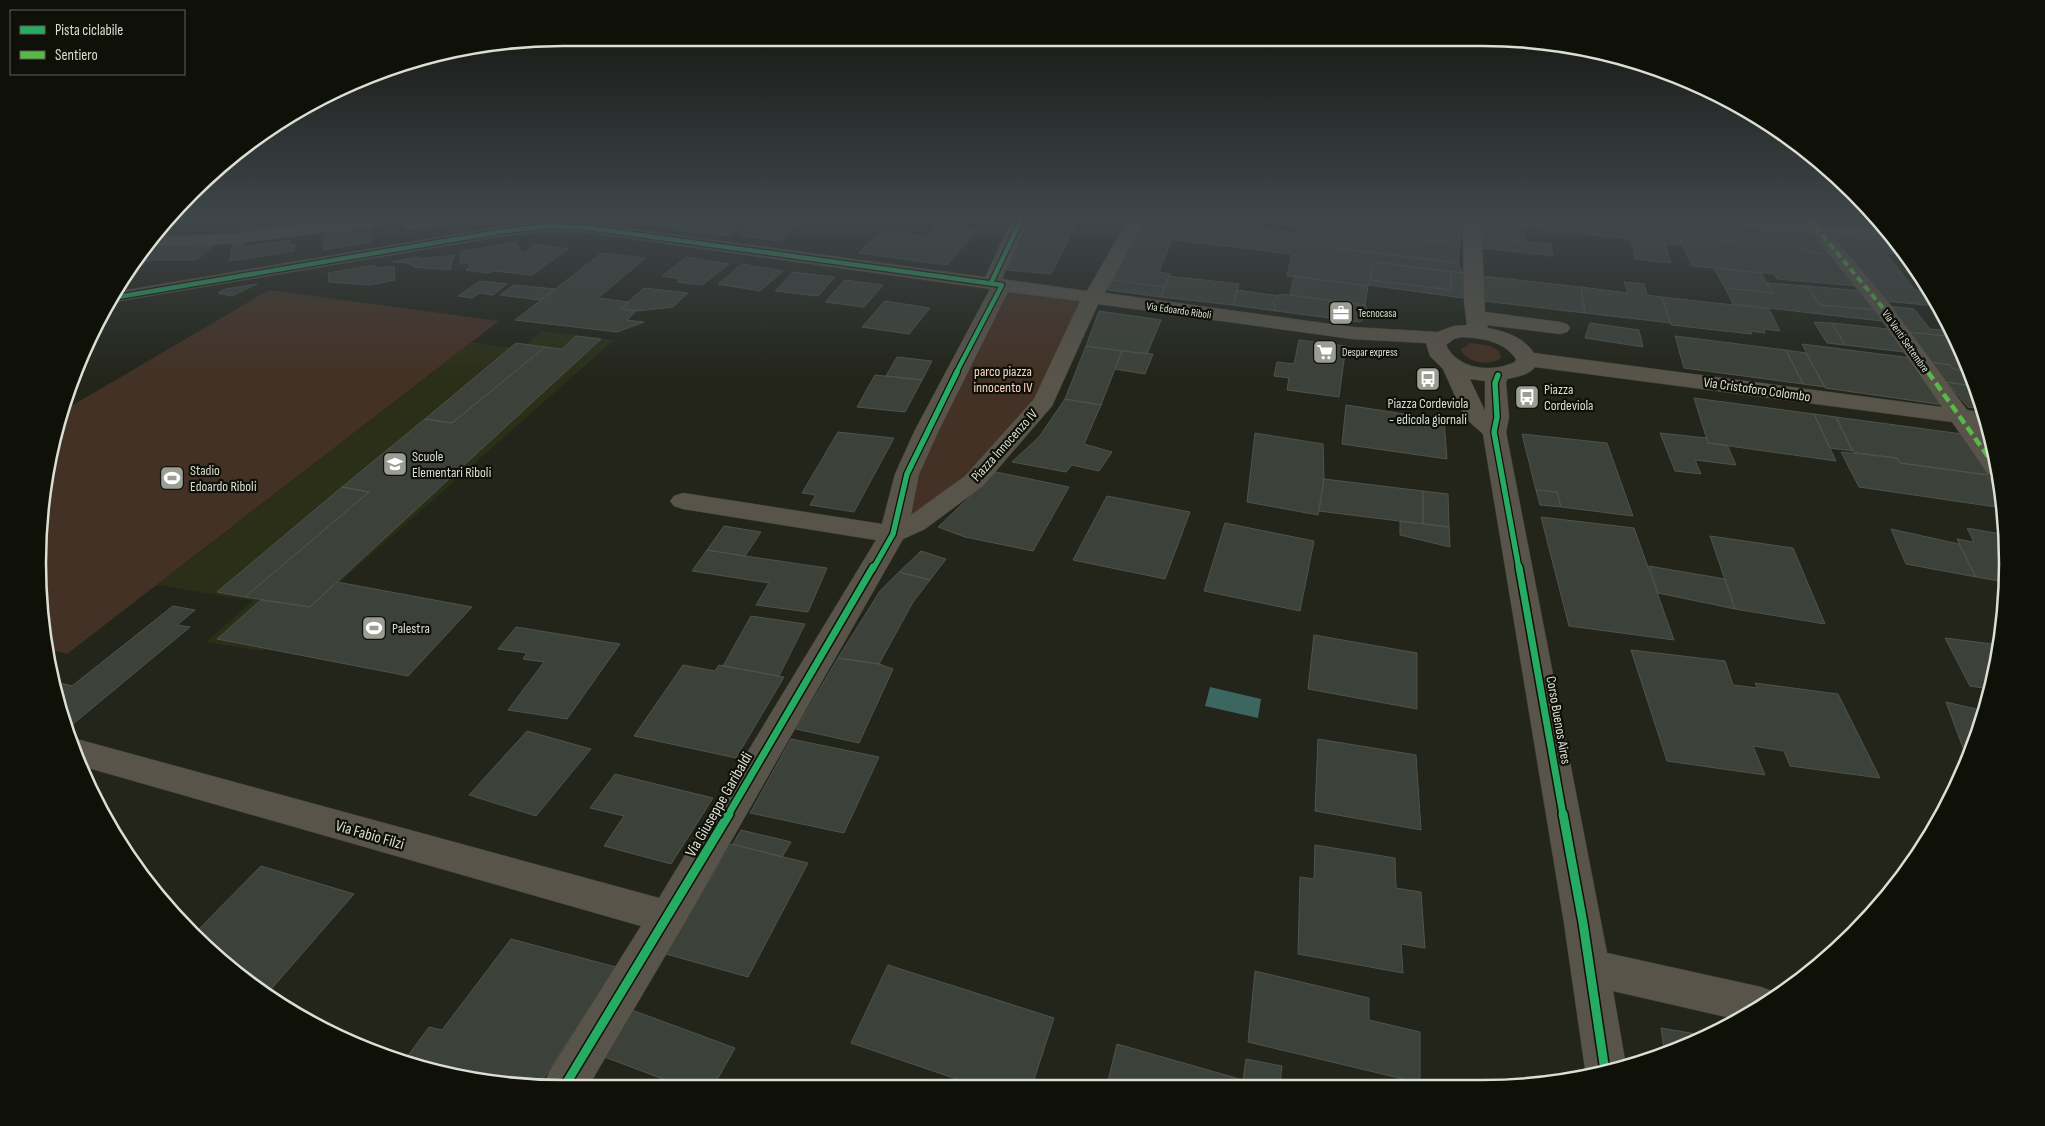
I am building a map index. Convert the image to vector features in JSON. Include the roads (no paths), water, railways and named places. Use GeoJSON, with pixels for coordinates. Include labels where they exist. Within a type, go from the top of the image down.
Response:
{"type":"FeatureCollection","features":[{"type":"Feature","properties":{"kind":"street","name":"Via Edoardo Riboli"},"geometry":{"type":"LineString","coordinates":[[120,297],[275,271]]}},
{"type":"Feature","properties":{"kind":"street","name":"Via Edoardo Riboli"},"geometry":{"type":"LineString","coordinates":[[906,271],[1090,298],[1352,333],[1443,353],[1480,374],[1498,375]]}},
{"type":"Feature","properties":{"kind":"street","name":"Via Giuseppe Garibaldi"},"geometry":{"type":"LineString","coordinates":[[568,1080],[668,917],[893,534],[906,474],[1001,271]]}},
{"type":"Feature","properties":{"kind":"street","name":"Piazza Innocenzo IV"},"geometry":{"type":"LineString","coordinates":[[893,534],[916,523],[974,481],[1044,401],[1090,298],[1101,285],[1109,271]]}},
{"type":"Feature","properties":{"kind":"street"},"geometry":{"type":"LineString","coordinates":[[1474,271],[1477,325]]}},
{"type":"Feature","properties":{"kind":"street","name":"Via Venti Settembre"},"geometry":{"type":"LineString","coordinates":[[1851,271],[1883,308],[1988,457]]}},
{"type":"Feature","properties":{"kind":"street"},"geometry":{"type":"LineString","coordinates":[[1477,325],[1496,336],[1512,342],[1523,350],[1527,358],[1525,366],[1516,372],[1498,375]]}},
{"type":"Feature","properties":{"kind":"street"},"geometry":{"type":"LineString","coordinates":[[1494,432],[1478,418],[1443,353],[1449,334],[1477,325],[1560,328]]}},
{"type":"Feature","properties":{"kind":"street","name":"Via Cristoforo Colombo"},"geometry":{"type":"LineString","coordinates":[[1527,358],[1978,419]]}},
{"type":"Feature","properties":{"kind":"street","name":"Corso Buenos Aires"},"geometry":{"type":"LineString","coordinates":[[1498,375],[1495,383],[1497,417],[1494,432],[1581,913],[1604,1065]]}},
{"type":"Feature","properties":{"kind":"street"},"geometry":{"type":"LineString","coordinates":[[683,501],[893,534]]}},
{"type":"Feature","properties":{"kind":"street","name":"Via Fabio Filzi"},"geometry":{"type":"LineString","coordinates":[[83,754],[668,917]]}},
{"type":"Feature","properties":{"kind":"street"},"geometry":{"type":"LineString","coordinates":[[1589,968],[1655,980],[1752,1004]]}},
{"type":"Feature","properties":{"kind":"water"},"geometry":{"type":"Polygon","coordinates":[[[1210,687],[1261,699],[1258,718],[1205,706],[1210,687]]]}},
{"type":"Feature","properties":{"kind":"place","name":"Tecnocasa"},"geometry":{"type":"Point","coordinates":[1341,313]}},
{"type":"Feature","properties":{"kind":"place","name":"Despar express"},"geometry":{"type":"Point","coordinates":[1325,352]}},
{"type":"Feature","properties":{"kind":"place","name":"Piazza Cordeviola - edicola giornali"},"geometry":{"type":"Point","coordinates":[1428,379]}},
{"type":"Feature","properties":{"kind":"place","name":"Piazza Cordeviola"},"geometry":{"type":"Point","coordinates":[1527,397]}},
{"type":"Feature","properties":{"kind":"place","name":"Scuole Elementari Riboli"},"geometry":{"type":"Point","coordinates":[395,464]}},
{"type":"Feature","properties":{"kind":"place","name":"Stadio Edoardo Riboli"},"geometry":{"type":"Point","coordinates":[172,478]}},
{"type":"Feature","properties":{"kind":"place","name":"Palestra"},"geometry":{"type":"Point","coordinates":[374,628]}},
{"type":"Feature","properties":{"kind":"park label","name":"parco piazza innocento IV"},"geometry":{"type":"Point","coordinates":[1003,380]}}]}
